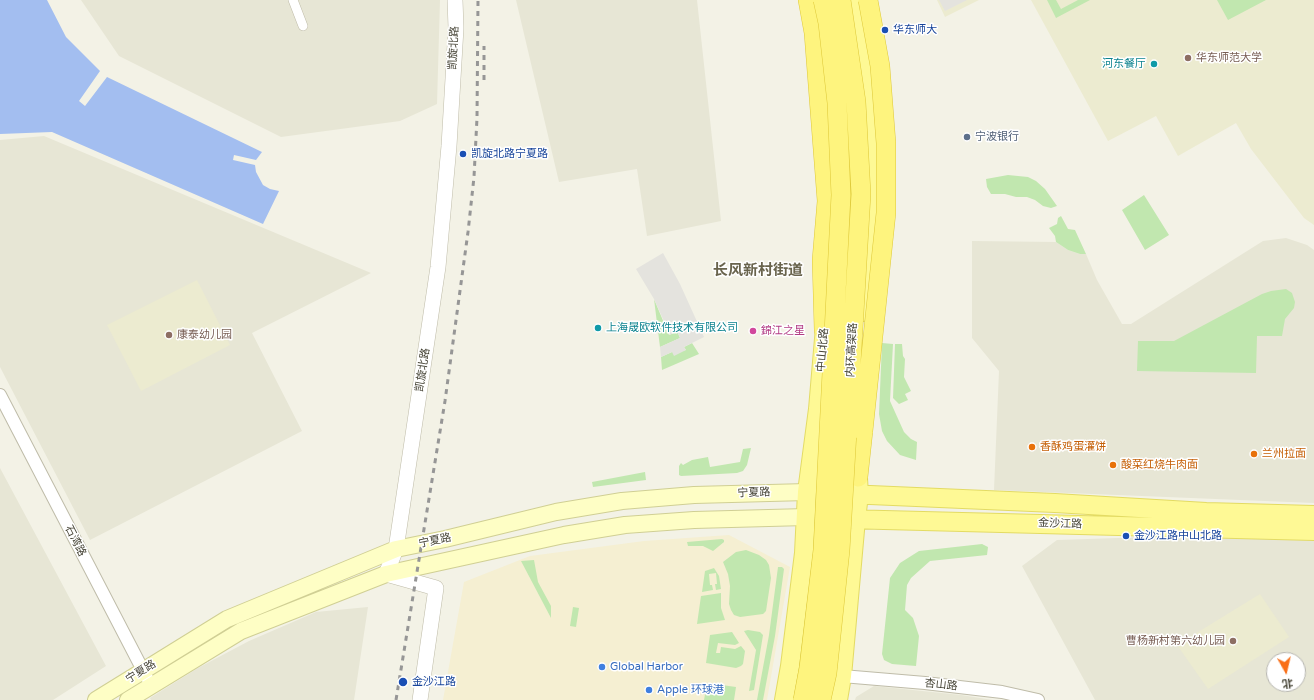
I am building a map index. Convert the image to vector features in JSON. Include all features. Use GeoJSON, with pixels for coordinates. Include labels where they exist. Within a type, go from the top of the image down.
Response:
{"type":"FeatureCollection","features":[{"type":"Feature","properties":{"kind":"highway"},"geometry":{"type":"LineString","coordinates":[[808,0],[814,33],[827,201],[822,260],[824,330]]}},
{"type":"Feature","properties":{"kind":"highway","name":"内环高架路"},"geometry":{"type":"LineString","coordinates":[[803,700],[809,668],[823,550],[841,196],[837,103],[828,23],[823,0]]}},
{"type":"Feature","properties":{"kind":"highway","name":"内环高架路"},"geometry":{"type":"LineString","coordinates":[[821,700],[827,673],[840,550],[861,194],[856,102],[841,0]]}},
{"type":"Feature","properties":{"kind":"highway"},"geometry":{"type":"LineString","coordinates":[[859,486],[863,431],[886,212],[886,143],[880,66],[868,0]]}},
{"type":"Feature","properties":{"kind":"main road","name":"中山北路"},"geometry":{"type":"LineString","coordinates":[[784,700],[790,666],[804,553],[807,492],[818,409],[835,199],[823,48],[815,0]]}},
{"type":"Feature","properties":{"kind":"main road"},"geometry":{"type":"LineString","coordinates":[[838,700],[842,676],[859,486],[855,415],[863,304],[876,189],[866,85],[857,18],[853,0]]}},
{"type":"Feature","properties":{"kind":"main road"},"geometry":{"type":"LineString","coordinates":[[866,85],[876,33],[868,0]]}},
{"type":"Feature","properties":{"kind":"main road","name":"金沙江路"},"geometry":{"type":"LineString","coordinates":[[807,492],[859,486],[1047,503],[1206,512],[1314,515]]}},
{"type":"Feature","properties":{"kind":"main road","name":"宁夏路"},"geometry":{"type":"LineString","coordinates":[[96,700],[227,618],[396,549],[445,539],[556,512],[622,501],[694,495],[807,492]]}},
{"type":"Feature","properties":{"kind":"main road","name":"宁夏路"},"geometry":{"type":"LineString","coordinates":[[128,700],[241,631],[386,574],[564,535],[625,525],[694,520],[806,517]]}},
{"type":"Feature","properties":{"kind":"main road","name":"金沙江路"},"geometry":{"type":"LineString","coordinates":[[806,517],[1314,531]]}},
{"type":"Feature","properties":{"kind":"street"},"geometry":{"type":"LineString","coordinates":[[293,0],[304,26]]}},
{"type":"Feature","properties":{"kind":"street","name":"凯旋北路"},"geometry":{"type":"LineString","coordinates":[[386,574],[396,549],[438,267],[450,138],[456,28],[455,0]]}},
{"type":"Feature","properties":{"kind":"street","name":"石湾路"},"geometry":{"type":"LineString","coordinates":[[0,395],[151,686]]}},
{"type":"Feature","properties":{"kind":"street"},"geometry":{"type":"LineString","coordinates":[[386,574],[436,588],[420,700]]}},
{"type":"Feature","properties":{"kind":"street","name":"杏山路"},"geometry":{"type":"LineString","coordinates":[[842,676],[925,683],[1002,692],[1038,700]]}},
{"type":"Feature","properties":{"kind":"shaded area"},"geometry":{"type":"Polygon","coordinates":[[[81,0],[440,0],[437,104],[400,121],[281,137],[119,56],[81,0]]]}},
{"type":"Feature","properties":{"kind":"shaded area"},"geometry":{"type":"Polygon","coordinates":[[[516,0],[697,0],[721,221],[647,236],[637,169],[559,182],[516,0]]]}},
{"type":"Feature","properties":{"kind":"shaded area"},"geometry":{"type":"Polygon","coordinates":[[[937,0],[979,0],[945,17],[937,0]]]}},
{"type":"Feature","properties":{"kind":"shaded area"},"geometry":{"type":"Polygon","coordinates":[[[939,0],[967,0],[945,11],[939,0]]]}},
{"type":"Feature","properties":{"kind":"shaded area","name":"华东师范大学"},"geometry":{"type":"Polygon","coordinates":[[[1031,0],[1314,0],[1314,225],[1304,218],[1251,149],[1236,123],[1178,156],[1156,116],[1108,141],[1031,0]]]}},
{"type":"Feature","properties":{"kind":"shaded area"},"geometry":{"type":"Polygon","coordinates":[[[44,136],[371,273],[252,333],[302,431],[90,540],[0,367],[0,140],[44,136]]]}},
{"type":"Feature","properties":{"kind":"shaded area"},"geometry":{"type":"Polygon","coordinates":[[[1286,238],[1307,245],[1314,250],[1314,503],[994,490],[999,371],[972,338],[972,241],[1056,242],[1068,250],[1080,254],[1086,254],[1097,280],[1122,324],[1131,324],[1263,241],[1286,238]]]}},
{"type":"Feature","properties":{"kind":"shaded area"},"geometry":{"type":"Polygon","coordinates":[[[663,253],[680,284],[704,337],[684,347],[686,350],[674,356],[672,352],[661,357],[660,347],[680,338],[677,331],[670,335],[654,299],[636,269],[663,253]]]}},
{"type":"Feature","properties":{"kind":"shaded area","name":"康泰幼儿园"},"geometry":{"type":"Polygon","coordinates":[[[197,280],[230,345],[141,391],[107,325],[197,280]]]}},
{"type":"Feature","properties":{"kind":"shaded area"},"geometry":{"type":"Polygon","coordinates":[[[0,468],[106,666],[53,700],[0,700],[0,468]]]}},
{"type":"Feature","properties":{"kind":"shaded area"},"geometry":{"type":"Polygon","coordinates":[[[729,535],[790,567],[767,700],[443,700],[464,582],[530,556],[644,541],[729,535]]]}},
{"type":"Feature","properties":{"kind":"shaded area"},"geometry":{"type":"Polygon","coordinates":[[[1179,536],[1314,538],[1314,700],[1095,700],[1022,566],[1057,540],[1179,536]]]}},
{"type":"Feature","properties":{"kind":"shaded area","name":"曹杨新村第六幼儿园"},"geometry":{"type":"Polygon","coordinates":[[[1260,594],[1289,637],[1208,689],[1177,645],[1260,594]]]}},
{"type":"Feature","properties":{"kind":"shaded area"},"geometry":{"type":"Polygon","coordinates":[[[368,607],[354,700],[151,700],[150,698],[198,668],[249,641],[316,612],[368,607]]]}},
{"type":"Feature","properties":{"kind":"shaded area"},"geometry":{"type":"Polygon","coordinates":[[[874,686],[961,695],[993,700],[855,700],[856,697],[874,686]]]}},
{"type":"Feature","properties":{"kind":"green space"},"geometry":{"type":"Polygon","coordinates":[[[1047,0],[1056,0],[1061,9],[1078,0],[1090,0],[1056,18],[1047,0]]]}},
{"type":"Feature","properties":{"kind":"green space"},"geometry":{"type":"Polygon","coordinates":[[[1217,0],[1266,0],[1228,20],[1217,0]]]}},
{"type":"Feature","properties":{"kind":"green space"},"geometry":{"type":"Polygon","coordinates":[[[1008,175],[1028,177],[1036,181],[1045,189],[1057,206],[1051,208],[1043,206],[1035,200],[1027,197],[991,194],[987,187],[986,179],[1008,175]]]}},
{"type":"Feature","properties":{"kind":"green space"},"geometry":{"type":"Polygon","coordinates":[[[1144,195],[1169,235],[1145,250],[1122,210],[1144,195]]]}},
{"type":"Feature","properties":{"kind":"green space"},"geometry":{"type":"Polygon","coordinates":[[[1061,216],[1068,229],[1075,230],[1086,254],[1080,254],[1068,250],[1056,242],[1055,236],[1049,228],[1057,224],[1058,218],[1061,216]]]}},
{"type":"Feature","properties":{"kind":"green space"},"geometry":{"type":"Polygon","coordinates":[[[1286,289],[1292,293],[1295,302],[1294,308],[1285,319],[1282,336],[1257,336],[1256,373],[1137,371],[1138,341],[1174,341],[1262,294],[1286,289]]]}},
{"type":"Feature","properties":{"kind":"green space"},"geometry":{"type":"Polygon","coordinates":[[[654,299],[669,335],[677,331],[680,338],[660,347],[654,299]]]}},
{"type":"Feature","properties":{"kind":"green space"},"geometry":{"type":"Polygon","coordinates":[[[692,343],[699,354],[662,370],[661,357],[672,352],[686,350],[684,347],[692,343]]]}},
{"type":"Feature","properties":{"kind":"green space"},"geometry":{"type":"Polygon","coordinates":[[[882,343],[893,344],[890,401],[904,432],[911,439],[917,442],[916,460],[900,455],[887,441],[882,431],[879,414],[882,343]]]}},
{"type":"Feature","properties":{"kind":"green space"},"geometry":{"type":"Polygon","coordinates":[[[895,344],[902,344],[903,356],[905,359],[904,377],[911,391],[905,394],[908,400],[899,404],[893,398],[895,344]]]}},
{"type":"Feature","properties":{"kind":"green space"},"geometry":{"type":"Polygon","coordinates":[[[751,448],[747,465],[743,471],[737,473],[679,475],[679,466],[681,463],[683,465],[692,460],[708,457],[710,467],[740,462],[743,449],[751,448]]]}},
{"type":"Feature","properties":{"kind":"green space"},"geometry":{"type":"Polygon","coordinates":[[[645,472],[646,480],[593,487],[592,482],[645,472]]]}},
{"type":"Feature","properties":{"kind":"green space"},"geometry":{"type":"Polygon","coordinates":[[[722,539],[724,542],[713,551],[703,546],[688,546],[687,542],[722,539]]]}},
{"type":"Feature","properties":{"kind":"green space"},"geometry":{"type":"Polygon","coordinates":[[[982,544],[988,547],[987,555],[930,561],[911,578],[907,585],[905,610],[913,618],[919,636],[916,666],[892,664],[884,660],[882,654],[890,578],[900,563],[919,551],[982,544]]]}},
{"type":"Feature","properties":{"kind":"green space"},"geometry":{"type":"Polygon","coordinates":[[[746,550],[759,555],[766,560],[769,565],[771,578],[766,611],[763,614],[740,617],[734,615],[729,604],[730,586],[728,574],[723,562],[736,552],[746,550]]]}},
{"type":"Feature","properties":{"kind":"green space"},"geometry":{"type":"Polygon","coordinates":[[[534,560],[538,582],[551,606],[551,618],[521,561],[534,560]]]}},
{"type":"Feature","properties":{"kind":"green space"},"geometry":{"type":"Polygon","coordinates":[[[778,567],[782,567],[784,569],[775,636],[763,700],[757,700],[769,635],[778,567]]]}},
{"type":"Feature","properties":{"kind":"green space"},"geometry":{"type":"Polygon","coordinates":[[[714,568],[719,576],[721,589],[716,590],[716,573],[709,574],[710,585],[712,585],[713,590],[702,592],[705,571],[714,568]]]}},
{"type":"Feature","properties":{"kind":"green space"},"geometry":{"type":"Polygon","coordinates":[[[721,593],[721,608],[725,620],[697,624],[701,596],[721,593]]]}},
{"type":"Feature","properties":{"kind":"green space"},"geometry":{"type":"Polygon","coordinates":[[[573,607],[579,608],[576,627],[570,626],[573,607]]]}},
{"type":"Feature","properties":{"kind":"green space"},"geometry":{"type":"Polygon","coordinates":[[[748,630],[760,632],[763,635],[754,690],[749,691],[756,650],[744,631],[748,630]]]}},
{"type":"Feature","properties":{"kind":"green space"},"geometry":{"type":"Polygon","coordinates":[[[732,632],[739,643],[735,645],[718,643],[716,653],[720,653],[721,647],[735,649],[741,646],[745,651],[743,664],[736,668],[706,663],[710,635],[732,632]]]}},
{"type":"Feature","properties":{"kind":"green space"},"geometry":{"type":"Polygon","coordinates":[[[707,683],[736,687],[734,700],[704,700],[707,683]]]}},
{"type":"Feature","properties":{"kind":"water"},"geometry":{"type":"Polygon","coordinates":[[[0,0],[47,0],[66,37],[100,71],[79,101],[85,106],[107,77],[262,152],[256,160],[234,155],[233,160],[255,165],[256,172],[263,185],[270,189],[279,191],[263,224],[52,132],[0,134],[0,0]]]}},
{"type":"Feature","properties":{"kind":"railway"},"geometry":{"type":"LineString","coordinates":[[396,700],[445,401],[468,232],[474,177],[477,118],[478,0]]}},
{"type":"Feature","properties":{"kind":"railway"},"geometry":{"type":"LineString","coordinates":[[484,46],[484,80]]}},
{"type":"Feature","properties":{"kind":"place","name":"华东师大"},"geometry":{"type":"Point","coordinates":[885,30]}},
{"type":"Feature","properties":{"kind":"place","name":"华东师范大学"},"geometry":{"type":"Point","coordinates":[1188,58]}},
{"type":"Feature","properties":{"kind":"place","name":"河东餐厅"},"geometry":{"type":"Point","coordinates":[1154,64]}},
{"type":"Feature","properties":{"kind":"place","name":"宁波银行"},"geometry":{"type":"Point","coordinates":[967,137]}},
{"type":"Feature","properties":{"kind":"place","name":"凯旋北路宁夏路"},"geometry":{"type":"Point","coordinates":[463,154]}},
{"type":"Feature","properties":{"kind":"place","name":"上海晟欧软件技术有限公司"},"geometry":{"type":"Point","coordinates":[598,328]}},
{"type":"Feature","properties":{"kind":"place","name":"錦江之星"},"geometry":{"type":"Point","coordinates":[753,331]}},
{"type":"Feature","properties":{"kind":"place","name":"康泰幼儿园"},"geometry":{"type":"Point","coordinates":[169,335]}},
{"type":"Feature","properties":{"kind":"place","name":"香酥鸡蛋灌饼"},"geometry":{"type":"Point","coordinates":[1032,447]}},
{"type":"Feature","properties":{"kind":"place","name":"兰州拉面"},"geometry":{"type":"Point","coordinates":[1254,454]}},
{"type":"Feature","properties":{"kind":"place","name":"酸菜红烧牛肉面"},"geometry":{"type":"Point","coordinates":[1113,465]}},
{"type":"Feature","properties":{"kind":"place","name":"金沙江路中山北路"},"geometry":{"type":"Point","coordinates":[1126,536]}},
{"type":"Feature","properties":{"kind":"place","name":"曹杨新村第六幼儿园"},"geometry":{"type":"Point","coordinates":[1233,641]}},
{"type":"Feature","properties":{"kind":"place","name":"Global Harbor"},"geometry":{"type":"Point","coordinates":[602,667]}},
{"type":"Feature","properties":{"kind":"place","name":"金沙江路"},"geometry":{"type":"Point","coordinates":[403,682]}},
{"type":"Feature","properties":{"kind":"place","name":"Apple 环球港"},"geometry":{"type":"Point","coordinates":[649,690]}},
{"type":"Feature","properties":{"kind":"district","name":"长风新村街道"},"geometry":{"type":"Point","coordinates":[758,271]}}]}
